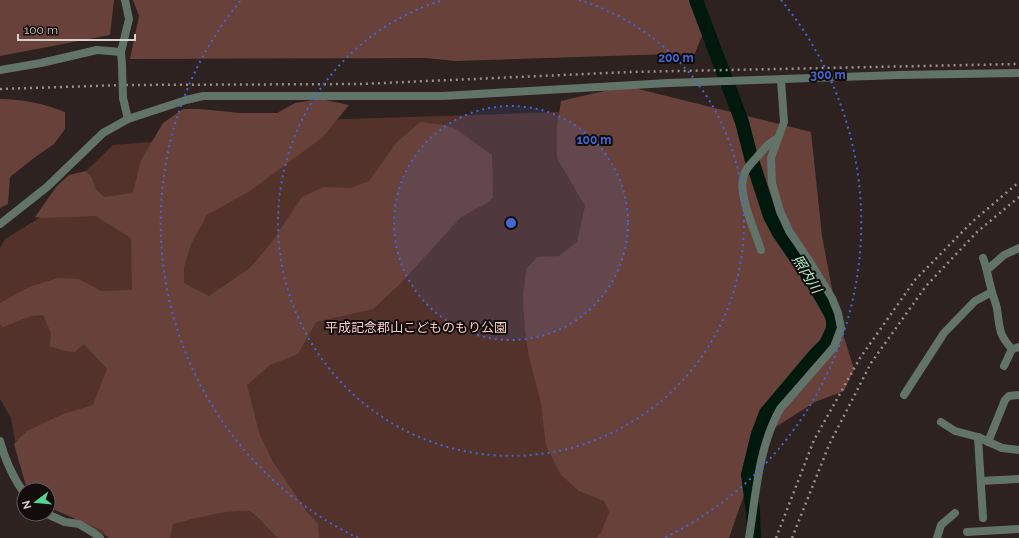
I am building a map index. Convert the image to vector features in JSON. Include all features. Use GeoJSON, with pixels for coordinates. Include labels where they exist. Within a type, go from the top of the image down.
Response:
{"type":"FeatureCollection","features":[{"type":"Feature","properties":{"kind":"street"},"geometry":{"type":"LineString","coordinates":[[125,0],[129,19],[121,52],[123,98],[128,120]]}},
{"type":"Feature","properties":{"kind":"street"},"geometry":{"type":"LineString","coordinates":[[0,70],[41,63],[97,50],[121,52]]}},
{"type":"Feature","properties":{"kind":"street"},"geometry":{"type":"LineString","coordinates":[[0,224],[47,187],[103,133],[115,125],[186,100],[203,96],[443,96],[668,83],[898,75],[1019,73]]}},
{"type":"Feature","properties":{"kind":"street"},"geometry":{"type":"LineString","coordinates":[[749,538],[764,448],[770,430],[780,409],[834,347],[841,328],[838,313],[832,298],[789,231],[780,211],[772,183],[770,166],[772,154],[784,122],[781,80]]}},
{"type":"Feature","properties":{"kind":"street"},"geometry":{"type":"LineString","coordinates":[[760,250],[742,192],[742,180],[746,170],[773,140],[778,138]]}},
{"type":"Feature","properties":{"kind":"street"},"geometry":{"type":"LineString","coordinates":[[987,270],[1004,255],[1018,248],[1019,258]]}},
{"type":"Feature","properties":{"kind":"street"},"geometry":{"type":"LineString","coordinates":[[983,258],[997,308],[1000,332],[1005,341],[1016,348],[1004,366]]}},
{"type":"Feature","properties":{"kind":"street"},"geometry":{"type":"LineString","coordinates":[[904,395],[944,333],[975,301],[992,292]]}},
{"type":"Feature","properties":{"kind":"street"},"geometry":{"type":"LineString","coordinates":[[988,442],[1005,400],[1009,396],[1019,395]]}},
{"type":"Feature","properties":{"kind":"street"},"geometry":{"type":"LineString","coordinates":[[941,422],[955,432],[978,437],[1002,448],[1019,450]]}},
{"type":"Feature","properties":{"kind":"street"},"geometry":{"type":"LineString","coordinates":[[978,437],[983,518]]}},
{"type":"Feature","properties":{"kind":"street"},"geometry":{"type":"LineString","coordinates":[[0,441],[3,454],[16,482]]}},
{"type":"Feature","properties":{"kind":"street"},"geometry":{"type":"LineString","coordinates":[[0,463],[3,454]]}},
{"type":"Feature","properties":{"kind":"street"},"geometry":{"type":"LineString","coordinates":[[981,481],[1019,479]]}},
{"type":"Feature","properties":{"kind":"street"},"geometry":{"type":"LineString","coordinates":[[937,538],[942,525],[954,513]]}},
{"type":"Feature","properties":{"kind":"street"},"geometry":{"type":"LineString","coordinates":[[56,518],[65,522],[79,524],[100,538]]}},
{"type":"Feature","properties":{"kind":"street"},"geometry":{"type":"LineString","coordinates":[[967,532],[1019,529]]}},
{"type":"Feature","properties":{"kind":"green space","name":"平成記念郡山こどものもり公園"},"geometry":{"type":"Polygon","coordinates":[[[712,107],[746,410],[728,538],[109,538],[69,516],[56,499],[56,482],[41,482],[19,463],[11,418],[0,399],[0,248],[5,239],[70,199],[86,171],[113,145],[151,142],[194,124],[712,107]]]}},
{"type":"Feature","properties":{"kind":"shaded area"},"geometry":{"type":"Polygon","coordinates":[[[0,0],[114,0],[110,35],[0,56],[0,0]]]}},
{"type":"Feature","properties":{"kind":"shaded area"},"geometry":{"type":"Polygon","coordinates":[[[133,0],[696,0],[702,36],[695,53],[688,57],[669,54],[455,61],[426,58],[130,59],[139,16],[133,0]]]}},
{"type":"Feature","properties":{"kind":"shaded area"},"geometry":{"type":"Polygon","coordinates":[[[626,86],[811,132],[822,236],[837,315],[854,369],[844,391],[815,402],[774,428],[756,451],[744,495],[729,538],[597,538],[602,531],[609,512],[604,501],[579,491],[561,475],[546,446],[541,403],[529,357],[525,331],[523,298],[526,269],[537,257],[559,256],[577,242],[585,206],[557,158],[557,126],[561,101],[626,86]]]}},
{"type":"Feature","properties":{"kind":"shaded area"},"geometry":{"type":"Polygon","coordinates":[[[0,99],[33,102],[65,112],[65,129],[54,144],[10,177],[8,204],[0,208],[0,99]]]}},
{"type":"Feature","properties":{"kind":"shaded area"},"geometry":{"type":"Polygon","coordinates":[[[321,99],[349,105],[323,137],[250,191],[207,215],[191,244],[184,267],[184,283],[209,296],[250,268],[271,243],[302,197],[324,187],[351,188],[369,181],[396,143],[420,122],[444,125],[456,129],[492,155],[493,198],[461,217],[401,283],[373,309],[316,322],[298,354],[270,365],[247,385],[259,433],[273,462],[307,512],[318,524],[319,538],[278,538],[251,512],[235,511],[173,524],[170,538],[109,538],[102,530],[56,510],[56,482],[25,482],[14,444],[27,431],[63,414],[93,405],[107,369],[84,344],[75,352],[65,351],[50,346],[51,333],[43,315],[31,316],[3,327],[0,324],[0,303],[29,287],[58,278],[79,279],[101,291],[132,290],[131,238],[96,216],[35,217],[56,187],[69,175],[86,171],[92,178],[95,188],[104,197],[133,193],[141,160],[163,123],[183,109],[240,113],[277,113],[295,103],[321,99]]]}},
{"type":"Feature","properties":{"kind":"waterway","name":"照内川"},"geometry":{"type":"LineString","coordinates":[[696,0],[742,122],[751,157],[770,216],[779,233],[814,284],[833,320],[833,329],[826,344],[766,413],[758,434],[748,475],[753,512],[754,538]]}},
{"type":"Feature","properties":{"kind":"railway"},"geometry":{"type":"LineString","coordinates":[[0,89],[123,85],[361,84],[630,72],[1019,64]]}},
{"type":"Feature","properties":{"kind":"railway"},"geometry":{"type":"LineString","coordinates":[[776,538],[814,440],[860,358],[915,280],[972,222],[1019,182]]}},
{"type":"Feature","properties":{"kind":"railway"},"geometry":{"type":"LineString","coordinates":[[792,538],[829,445],[871,363],[926,286],[977,232],[1019,197]]}}]}
